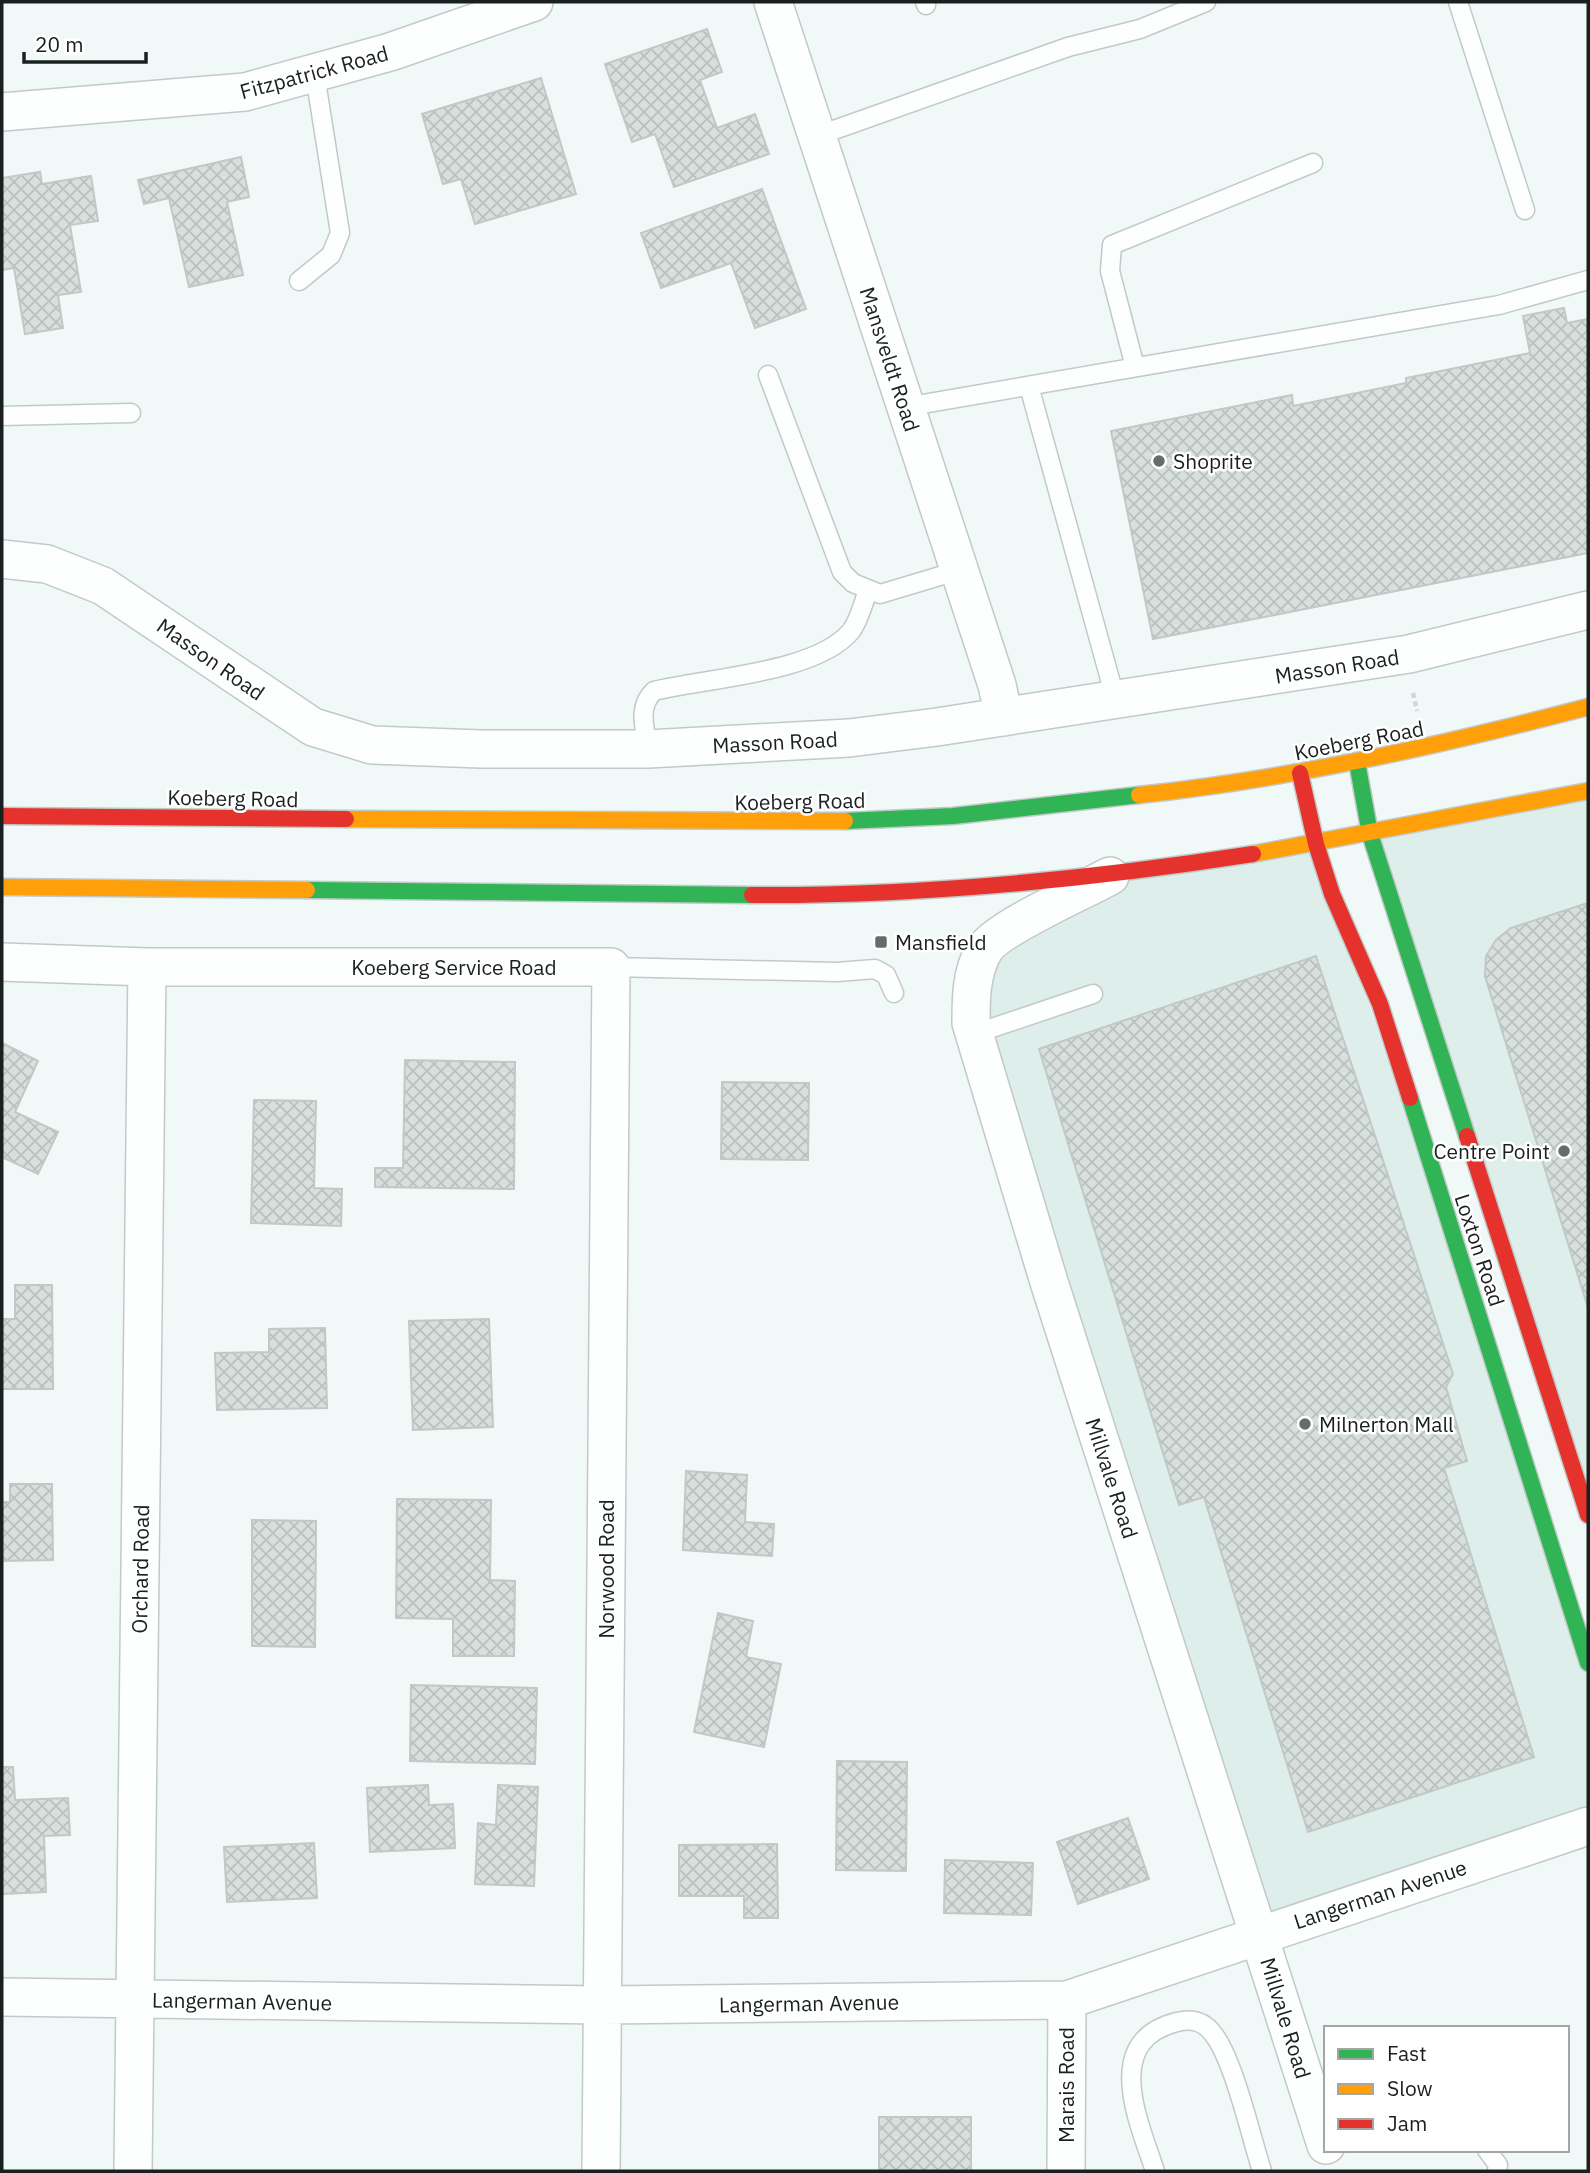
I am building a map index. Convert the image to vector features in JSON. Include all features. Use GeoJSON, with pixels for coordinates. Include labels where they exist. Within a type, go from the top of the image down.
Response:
{"type":"FeatureCollection","features":[{"type":"Feature","properties":{"kind":"main road","name":"Koeberg Road"},"geometry":{"type":"LineString","coordinates":[[2,816],[834,822],[1003,812],[1246,783],[1357,762],[1588,707]]}},
{"type":"Feature","properties":{"kind":"main road","name":"Loxton Road"},"geometry":{"type":"LineString","coordinates":[[1357,762],[1370,834],[1588,1515]]}},
{"type":"Feature","properties":{"kind":"main road","name":"Loxton Road"},"geometry":{"type":"LineString","coordinates":[[1300,773],[1316,844],[1332,894],[1380,1004],[1588,1663]]}},
{"type":"Feature","properties":{"kind":"main road"},"geometry":{"type":"LineString","coordinates":[[2,887],[796,895],[1009,886],[1112,876],[1316,844],[1588,791]]}},
{"type":"Feature","properties":{"kind":"street","name":"Fitzpatrick Road"},"geometry":{"type":"LineString","coordinates":[[2,112],[245,92],[315,75],[390,52],[534,2]]}},
{"type":"Feature","properties":{"kind":"street","name":"Mansveldt Road"},"geometry":{"type":"LineString","coordinates":[[773,2],[998,685],[1004,717]]}},
{"type":"Feature","properties":{"kind":"street","name":"Masson Road"},"geometry":{"type":"LineString","coordinates":[[2,559],[47,564],[103,586],[293,717],[313,727],[353,741],[481,749],[648,749],[849,738],[1116,701],[1409,654],[1588,610]]}},
{"type":"Feature","properties":{"kind":"street","name":"Millvale Road"},"geometry":{"type":"LineString","coordinates":[[1112,876],[1004,932],[986,947],[971,992],[973,1029],[1049,1282],[1324,2139]]}},
{"type":"Feature","properties":{"kind":"street","name":"Koeberg Service Road"},"geometry":{"type":"LineString","coordinates":[[2,962],[147,967],[611,967]]}},
{"type":"Feature","properties":{"kind":"street","name":"Orchard Road"},"geometry":{"type":"LineString","coordinates":[[134,2171],[147,967]]}},
{"type":"Feature","properties":{"kind":"street","name":"Norwood Road"},"geometry":{"type":"LineString","coordinates":[[601,2171],[611,967]]}},
{"type":"Feature","properties":{"kind":"street","name":"Langerman Avenue"},"geometry":{"type":"LineString","coordinates":[[2,1997],[603,2005],[1067,2000],[1260,1933],[1588,1826]]}},
{"type":"Feature","properties":{"kind":"street","name":"Marais Road"},"geometry":{"type":"LineString","coordinates":[[1066,2171],[1067,2000]]}},
{"type":"Feature","properties":{"kind":"street"},"geometry":{"type":"LineString","coordinates":[[1328,2152],[1334,2171]]}},
{"type":"Feature","properties":{"kind":"lane"},"geometry":{"type":"LineString","coordinates":[[817,136],[1068,47],[1140,29],[1206,2]]}},
{"type":"Feature","properties":{"kind":"lane"},"geometry":{"type":"LineString","coordinates":[[1458,2],[1525,210]]}},
{"type":"Feature","properties":{"kind":"lane"},"geometry":{"type":"LineString","coordinates":[[299,281],[331,255],[340,233],[315,75]]}},
{"type":"Feature","properties":{"kind":"lane"},"geometry":{"type":"LineString","coordinates":[[1135,368],[1110,271],[1112,245],[1313,163]]}},
{"type":"Feature","properties":{"kind":"lane"},"geometry":{"type":"LineString","coordinates":[[905,407],[1499,304],[1588,280]]}},
{"type":"Feature","properties":{"kind":"lane"},"geometry":{"type":"LineString","coordinates":[[768,375],[842,572],[868,591],[880,594],[960,570]]}},
{"type":"Feature","properties":{"kind":"lane"},"geometry":{"type":"LineString","coordinates":[[1029,386],[1116,701]]}},
{"type":"Feature","properties":{"kind":"lane"},"geometry":{"type":"LineString","coordinates":[[2,416],[131,413]]}},
{"type":"Feature","properties":{"kind":"lane"},"geometry":{"type":"LineString","coordinates":[[648,749],[643,708],[646,699],[654,691],[776,668],[813,655],[837,643],[853,630],[868,591]]}},
{"type":"Feature","properties":{"kind":"lane","name":"Koeberg Service Road"},"geometry":{"type":"LineString","coordinates":[[611,967],[837,972],[875,970],[886,975],[894,993]]}},
{"type":"Feature","properties":{"kind":"lane"},"geometry":{"type":"LineString","coordinates":[[973,1029],[1093,994]]}},
{"type":"Feature","properties":{"kind":"lane"},"geometry":{"type":"LineString","coordinates":[[1155,2171],[1132,2101],[1129,2076],[1141,2043],[1156,2029],[1193,2020],[1205,2025],[1223,2049],[1262,2171]]}},
{"type":"Feature","properties":{"kind":"lane"},"geometry":{"type":"LineString","coordinates":[[1488,2152],[1498,2165],[1497,2171]]}},
{"type":"Feature","properties":{"kind":"path"},"geometry":{"type":"LineString","coordinates":[[1411,680],[1418,714]]}},
{"type":"Feature","properties":{"kind":"shaded area"},"geometry":{"type":"Polygon","coordinates":[[[1588,791],[1588,1515],[1370,834],[1588,791]]]}},
{"type":"Feature","properties":{"kind":"shaded area"},"geometry":{"type":"Polygon","coordinates":[[[1316,844],[1588,1663],[1588,1826],[1260,1933],[974,1034],[1004,932],[1112,876],[1316,844]]]}},
{"type":"Feature","properties":{"kind":"building"},"geometry":{"type":"Polygon","coordinates":[[[707,29],[722,72],[700,80],[717,128],[755,114],[769,154],[674,187],[655,134],[632,142],[605,64],[707,29]]]}},
{"type":"Feature","properties":{"kind":"building"},"geometry":{"type":"Polygon","coordinates":[[[541,78],[576,194],[475,224],[461,179],[443,184],[422,114],[541,78]]]}},
{"type":"Feature","properties":{"kind":"building"},"geometry":{"type":"Polygon","coordinates":[[[241,157],[249,197],[227,202],[243,275],[189,287],[169,198],[144,204],[138,180],[241,157]]]}},
{"type":"Feature","properties":{"kind":"building"},"geometry":{"type":"Polygon","coordinates":[[[40,172],[42,184],[91,176],[98,221],[70,225],[81,292],[58,295],[63,328],[25,334],[14,268],[2,270],[2,178],[40,172]]]}},
{"type":"Feature","properties":{"kind":"building"},"geometry":{"type":"Polygon","coordinates":[[[762,189],[806,309],[755,328],[731,263],[661,288],[641,233],[762,189]]]}},
{"type":"Feature","properties":{"kind":"building"},"geometry":{"type":"Polygon","coordinates":[[[1564,308],[1567,323],[1588,319],[1588,553],[1153,639],[1111,431],[1292,395],[1293,406],[1406,383],[1406,378],[1530,353],[1523,316],[1564,308]]]}},
{"type":"Feature","properties":{"kind":"building","name":"Centre Point"},"geometry":{"type":"Polygon","coordinates":[[[1588,903],[1588,1308],[1485,976],[1486,956],[1496,940],[1511,928],[1588,903]]]}},
{"type":"Feature","properties":{"kind":"building","name":"Milnerton Mall"},"geometry":{"type":"Polygon","coordinates":[[[1316,956],[1453,1374],[1446,1387],[1467,1461],[1444,1468],[1534,1757],[1308,1832],[1204,1497],[1179,1505],[1039,1049],[1316,956]]]}},
{"type":"Feature","properties":{"kind":"building"},"geometry":{"type":"Polygon","coordinates":[[[2,1043],[38,1061],[15,1112],[58,1132],[38,1174],[2,1157],[2,1043]]]}},
{"type":"Feature","properties":{"kind":"building"},"geometry":{"type":"Polygon","coordinates":[[[405,1060],[515,1062],[514,1189],[375,1187],[375,1168],[403,1168],[405,1060]]]}},
{"type":"Feature","properties":{"kind":"building"},"geometry":{"type":"Polygon","coordinates":[[[722,1082],[809,1083],[808,1160],[721,1159],[722,1082]]]}},
{"type":"Feature","properties":{"kind":"building"},"geometry":{"type":"Polygon","coordinates":[[[254,1100],[316,1101],[314,1188],[342,1189],[341,1226],[251,1223],[254,1100]]]}},
{"type":"Feature","properties":{"kind":"building"},"geometry":{"type":"Polygon","coordinates":[[[15,1285],[52,1285],[53,1389],[2,1389],[2,1319],[15,1319],[15,1285]]]}},
{"type":"Feature","properties":{"kind":"building"},"geometry":{"type":"Polygon","coordinates":[[[489,1319],[493,1427],[413,1430],[409,1321],[489,1319]]]}},
{"type":"Feature","properties":{"kind":"building"},"geometry":{"type":"Polygon","coordinates":[[[325,1328],[327,1408],[217,1410],[215,1353],[269,1352],[269,1329],[325,1328]]]}},
{"type":"Feature","properties":{"kind":"building"},"geometry":{"type":"Polygon","coordinates":[[[686,1471],[747,1475],[745,1522],[774,1524],[772,1556],[683,1550],[686,1471]]]}},
{"type":"Feature","properties":{"kind":"building"},"geometry":{"type":"Polygon","coordinates":[[[10,1484],[52,1484],[53,1560],[2,1561],[2,1502],[10,1502],[10,1484]]]}},
{"type":"Feature","properties":{"kind":"building"},"geometry":{"type":"Polygon","coordinates":[[[397,1499],[491,1500],[490,1580],[515,1581],[514,1656],[453,1656],[453,1619],[396,1618],[397,1499]]]}},
{"type":"Feature","properties":{"kind":"building"},"geometry":{"type":"Polygon","coordinates":[[[252,1520],[316,1521],[315,1647],[252,1646],[252,1520]]]}},
{"type":"Feature","properties":{"kind":"building"},"geometry":{"type":"Polygon","coordinates":[[[718,1613],[753,1621],[746,1657],[781,1664],[764,1747],[694,1732],[718,1613]]]}},
{"type":"Feature","properties":{"kind":"building"},"geometry":{"type":"Polygon","coordinates":[[[411,1685],[537,1688],[535,1764],[410,1761],[411,1685]]]}},
{"type":"Feature","properties":{"kind":"building"},"geometry":{"type":"Polygon","coordinates":[[[837,1761],[907,1762],[906,1871],[836,1870],[837,1761]]]}},
{"type":"Feature","properties":{"kind":"building"},"geometry":{"type":"Polygon","coordinates":[[[2,1767],[13,1767],[15,1800],[68,1798],[70,1835],[44,1836],[46,1892],[2,1894],[2,1767]]]}},
{"type":"Feature","properties":{"kind":"building"},"geometry":{"type":"Polygon","coordinates":[[[428,1785],[429,1805],[453,1804],[455,1848],[370,1852],[367,1788],[428,1785]]]}},
{"type":"Feature","properties":{"kind":"building"},"geometry":{"type":"Polygon","coordinates":[[[498,1785],[538,1787],[534,1886],[475,1884],[478,1823],[496,1825],[498,1785]]]}},
{"type":"Feature","properties":{"kind":"building"},"geometry":{"type":"Polygon","coordinates":[[[1128,1818],[1149,1879],[1078,1904],[1057,1842],[1128,1818]]]}},
{"type":"Feature","properties":{"kind":"building"},"geometry":{"type":"Polygon","coordinates":[[[314,1843],[317,1898],[227,1902],[224,1847],[314,1843]]]}},
{"type":"Feature","properties":{"kind":"building"},"geometry":{"type":"Polygon","coordinates":[[[777,1844],[778,1918],[744,1918],[744,1896],[679,1896],[679,1845],[777,1844]]]}},
{"type":"Feature","properties":{"kind":"building"},"geometry":{"type":"Polygon","coordinates":[[[945,1860],[1033,1863],[1031,1915],[944,1913],[945,1860]]]}},
{"type":"Feature","properties":{"kind":"building"},"geometry":{"type":"Polygon","coordinates":[[[879,2117],[971,2117],[971,2171],[879,2171],[879,2117]]]}},
{"type":"Feature","properties":{"kind":"traffic: fast"},"geometry":{"type":"LineString","coordinates":[[1357,762],[1370,834],[1467,1136]]}},
{"type":"Feature","properties":{"kind":"traffic: fast"},"geometry":{"type":"LineString","coordinates":[[845,821],[953,816],[1139,795]]}},
{"type":"Feature","properties":{"kind":"traffic: fast"},"geometry":{"type":"LineString","coordinates":[[307,890],[752,895]]}},
{"type":"Feature","properties":{"kind":"traffic: fast"},"geometry":{"type":"LineString","coordinates":[[1410,1098],[1588,1663]]}},
{"type":"Feature","properties":{"kind":"traffic: slow"},"geometry":{"type":"LineString","coordinates":[[1139,795],[1310,770],[1476,735],[1588,707]]}},
{"type":"Feature","properties":{"kind":"traffic: slow"},"geometry":{"type":"LineString","coordinates":[[1253,854],[1588,791]]}},
{"type":"Feature","properties":{"kind":"traffic: slow"},"geometry":{"type":"LineString","coordinates":[[346,819],[845,821]]}},
{"type":"Feature","properties":{"kind":"traffic: slow"},"geometry":{"type":"LineString","coordinates":[[2,887],[307,890]]}},
{"type":"Feature","properties":{"kind":"traffic: jam"},"geometry":{"type":"LineString","coordinates":[[1300,773],[1316,844],[1332,894],[1380,1004],[1410,1098]]}},
{"type":"Feature","properties":{"kind":"traffic: jam"},"geometry":{"type":"LineString","coordinates":[[2,816],[346,819]]}},
{"type":"Feature","properties":{"kind":"traffic: jam"},"geometry":{"type":"LineString","coordinates":[[752,895],[879,893],[1004,885],[1128,872],[1253,854]]}},
{"type":"Feature","properties":{"kind":"traffic: jam"},"geometry":{"type":"LineString","coordinates":[[1467,1136],[1588,1515]]}},
{"type":"Feature","properties":{"kind":"place","name":"Shoprite"},"geometry":{"type":"Point","coordinates":[1159,461]}},
{"type":"Feature","properties":{"kind":"place","name":"Mansfield"},"geometry":{"type":"Point","coordinates":[881,942]}},
{"type":"Feature","properties":{"kind":"place","name":"Centre Point"},"geometry":{"type":"Point","coordinates":[1564,1151]}},
{"type":"Feature","properties":{"kind":"place","name":"Milnerton Mall"},"geometry":{"type":"Point","coordinates":[1305,1424]}}]}
